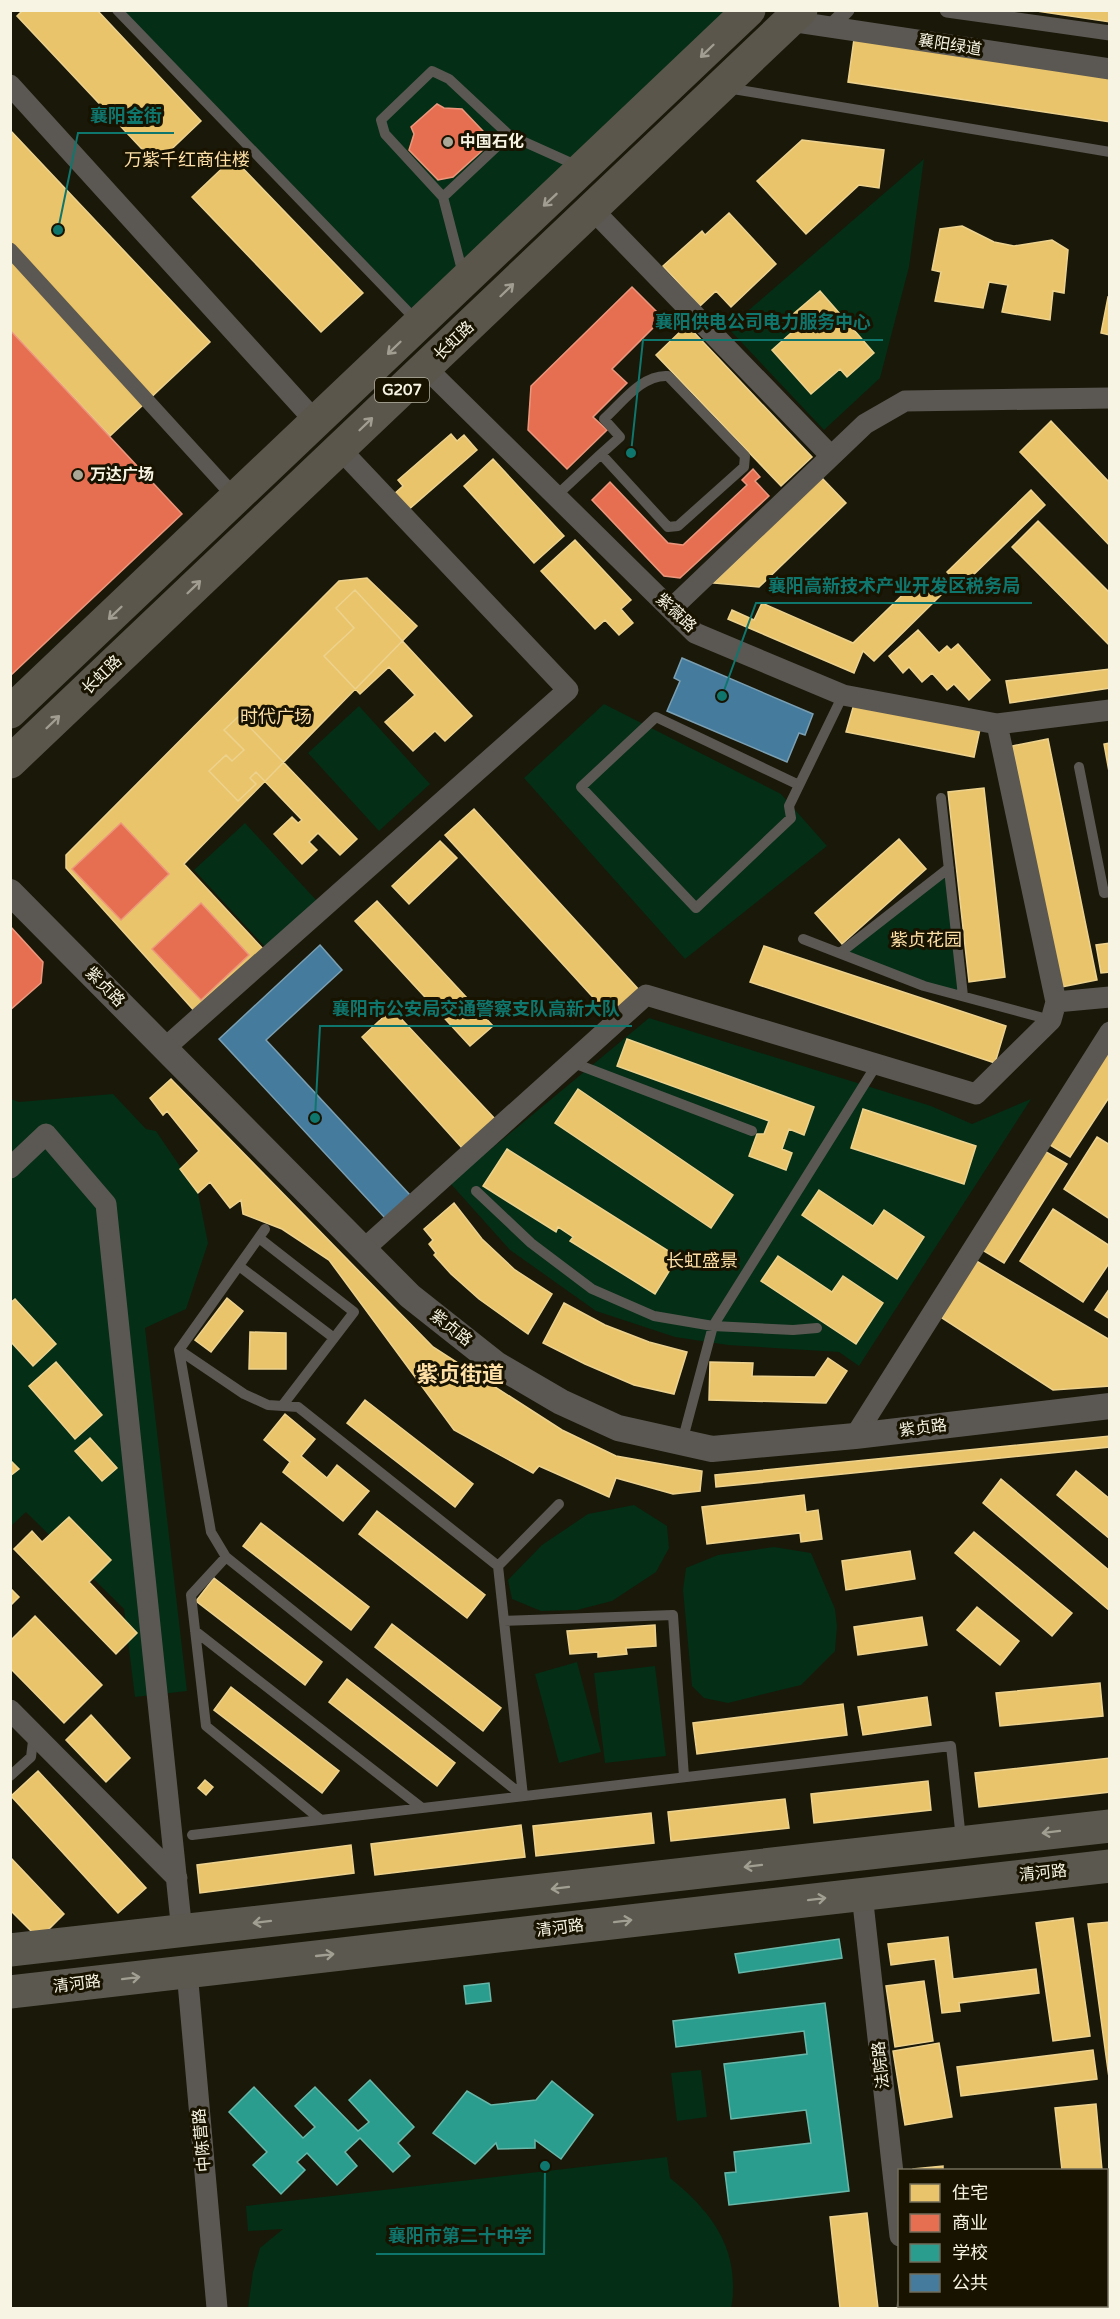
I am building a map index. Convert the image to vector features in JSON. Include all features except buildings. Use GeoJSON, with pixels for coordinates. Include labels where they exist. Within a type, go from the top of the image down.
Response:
{"type":"FeatureCollection","features":[{"type":"Feature","properties":{"kind":"highway","name":"G207"},"geometry":{"type":"LineString","coordinates":[[10,712],[749,10]]}},
{"type":"Feature","properties":{"kind":"highway","name":"长虹路"},"geometry":{"type":"LineString","coordinates":[[10,762],[795,17]]}},
{"type":"Feature","properties":{"kind":"main road"},"geometry":{"type":"LineString","coordinates":[[10,1950],[1110,1826]]}},
{"type":"Feature","properties":{"kind":"main road","name":"清河路"},"geometry":{"type":"LineString","coordinates":[[10,1992],[1110,1866]]}},
{"type":"Feature","properties":{"kind":"street"},"geometry":{"type":"LineString","coordinates":[[830,27],[847,10]]}},
{"type":"Feature","properties":{"kind":"street"},"geometry":{"type":"LineString","coordinates":[[947,10],[1110,33]]}},
{"type":"Feature","properties":{"kind":"street","name":"襄阳绿道"},"geometry":{"type":"LineString","coordinates":[[795,17],[830,27],[1110,69]]}},
{"type":"Feature","properties":{"kind":"street"},"geometry":{"type":"LineString","coordinates":[[10,85],[316,422]]}},
{"type":"Feature","properties":{"kind":"street"},"geometry":{"type":"LineString","coordinates":[[592,209],[831,456]]}},
{"type":"Feature","properties":{"kind":"street"},"geometry":{"type":"LineString","coordinates":[[10,250],[236,498]]}},
{"type":"Feature","properties":{"kind":"street","name":"紫薇路"},"geometry":{"type":"LineString","coordinates":[[426,368],[695,633],[843,695],[997,724],[1110,710]]}},
{"type":"Feature","properties":{"kind":"street"},"geometry":{"type":"LineString","coordinates":[[671,609],[866,424],[905,401],[1110,398]]}},
{"type":"Feature","properties":{"kind":"street"},"geometry":{"type":"LineString","coordinates":[[165,1048],[568,690],[340,449]]}},
{"type":"Feature","properties":{"kind":"street"},"geometry":{"type":"LineString","coordinates":[[997,724],[1053,1011]]}},
{"type":"Feature","properties":{"kind":"street","name":"紫贞路"},"geometry":{"type":"LineString","coordinates":[[10,892],[410,1296],[496,1364],[561,1402],[618,1428],[712,1449],[855,1437],[1110,1406]]}},
{"type":"Feature","properties":{"kind":"street"},"geometry":{"type":"LineString","coordinates":[[364,1249],[646,995],[976,1094],[1053,1011],[1110,996]]}},
{"type":"Feature","properties":{"kind":"street"},"geometry":{"type":"LineString","coordinates":[[855,1437],[1110,1032]]}},
{"type":"Feature","properties":{"kind":"street"},"geometry":{"type":"LineString","coordinates":[[10,1168],[46,1134],[106,1204],[182,1932]]}},
{"type":"Feature","properties":{"kind":"street"},"geometry":{"type":"LineString","coordinates":[[10,1710],[177,1878]]}},
{"type":"Feature","properties":{"kind":"street","name":"法院路"},"geometry":{"type":"LineString","coordinates":[[862,1894],[898,2218]]}},
{"type":"Feature","properties":{"kind":"street","name":"中陈营路"},"geometry":{"type":"LineString","coordinates":[[187,1971],[217,2308]]}},
{"type":"Feature","properties":{"kind":"lane"},"geometry":{"type":"LineString","coordinates":[[117,10],[420,324]]}},
{"type":"Feature","properties":{"kind":"lane"},"geometry":{"type":"LineString","coordinates":[[465,281],[443,197],[385,134],[381,120],[432,71],[449,79],[509,135],[584,168]]}},
{"type":"Feature","properties":{"kind":"lane"},"geometry":{"type":"LineString","coordinates":[[721,87],[1110,152]]}},
{"type":"Feature","properties":{"kind":"lane"},"geometry":{"type":"LineString","coordinates":[[443,197],[509,135]]}},
{"type":"Feature","properties":{"kind":"lane"},"geometry":{"type":"LineString","coordinates":[[556,496],[601,454],[620,437],[604,419],[649,378],[659,375],[668,376],[745,456],[744,467],[678,526],[668,527],[601,454]]}},
{"type":"Feature","properties":{"kind":"lane"},"geometry":{"type":"LineString","coordinates":[[799,785],[656,717],[581,787],[696,908],[791,818],[789,806],[843,695]]}},
{"type":"Feature","properties":{"kind":"lane"},"geometry":{"type":"LineString","coordinates":[[1079,767],[1104,892],[1110,892]]}},
{"type":"Feature","properties":{"kind":"lane"},"geometry":{"type":"LineString","coordinates":[[941,798],[963,996]]}},
{"type":"Feature","properties":{"kind":"lane"},"geometry":{"type":"LineString","coordinates":[[840,953],[949,867]]}},
{"type":"Feature","properties":{"kind":"lane"},"geometry":{"type":"LineString","coordinates":[[803,939],[924,986],[963,996],[1053,1011]]}},
{"type":"Feature","properties":{"kind":"lane"},"geometry":{"type":"LineString","coordinates":[[571,1062],[752,1131]]}},
{"type":"Feature","properties":{"kind":"lane"},"geometry":{"type":"LineString","coordinates":[[682,1442],[713,1326],[872,1072]]}},
{"type":"Feature","properties":{"kind":"lane"},"geometry":{"type":"LineString","coordinates":[[476,1191],[531,1243],[592,1289],[654,1316],[713,1326],[793,1330],[818,1328]]}},
{"type":"Feature","properties":{"kind":"lane"},"geometry":{"type":"LineString","coordinates":[[282,1406],[354,1312],[262,1233],[179,1350],[210,1532],[226,1557],[523,1796]]}},
{"type":"Feature","properties":{"kind":"lane"},"geometry":{"type":"LineString","coordinates":[[239,1266],[334,1338]]}},
{"type":"Feature","properties":{"kind":"lane"},"geometry":{"type":"LineString","coordinates":[[179,1350],[244,1394],[268,1405],[298,1407],[498,1566],[523,1796]]}},
{"type":"Feature","properties":{"kind":"lane"},"geometry":{"type":"LineString","coordinates":[[498,1566],[559,1504]]}},
{"type":"Feature","properties":{"kind":"lane"},"geometry":{"type":"LineString","coordinates":[[226,1557],[191,1595],[206,1726],[321,1820]]}},
{"type":"Feature","properties":{"kind":"lane"},"geometry":{"type":"LineString","coordinates":[[504,1621],[673,1615],[684,1777]]}},
{"type":"Feature","properties":{"kind":"lane"},"geometry":{"type":"LineString","coordinates":[[195,1631],[422,1808]]}},
{"type":"Feature","properties":{"kind":"lane"},"geometry":{"type":"LineString","coordinates":[[10,1716],[33,1741],[31,1757],[10,1776]]}},
{"type":"Feature","properties":{"kind":"lane"},"geometry":{"type":"LineString","coordinates":[[192,1835],[951,1746],[961,1843]]}},
{"type":"Feature","properties":{"kind":"green space"},"geometry":{"type":"Polygon","coordinates":[[[124,11],[740,11],[418,315],[124,11]]]}},
{"type":"Feature","properties":{"kind":"green space"},"geometry":{"type":"Polygon","coordinates":[[[924,159],[909,267],[880,378],[824,430],[728,328],[924,159]]]}},
{"type":"Feature","properties":{"kind":"green space"},"geometry":{"type":"Polygon","coordinates":[[[604,704],[781,794],[827,846],[685,959],[524,778],[604,704]]]}},
{"type":"Feature","properties":{"kind":"green space"},"geometry":{"type":"Polygon","coordinates":[[[359,706],[430,784],[379,831],[308,753],[359,706]]]}},
{"type":"Feature","properties":{"kind":"green space"},"geometry":{"type":"Polygon","coordinates":[[[245,823],[317,901],[266,948],[194,870],[245,823]]]}},
{"type":"Feature","properties":{"kind":"green space"},"geometry":{"type":"Polygon","coordinates":[[[949,868],[963,996],[840,953],[949,868]]]}},
{"type":"Feature","properties":{"kind":"green space"},"geometry":{"type":"Polygon","coordinates":[[[649,1018],[931,1106],[972,1124],[1031,1099],[859,1366],[839,1352],[728,1345],[675,1337],[596,1311],[510,1250],[450,1183],[649,1018]]]}},
{"type":"Feature","properties":{"kind":"green space"},"geometry":{"type":"Polygon","coordinates":[[[113,1094],[146,1129],[156,1131],[198,1193],[208,1243],[186,1309],[145,1328],[187,1691],[135,1697],[124,1609],[26,1512],[11,1526],[11,1099],[19,1102],[113,1094]]]}},
{"type":"Feature","properties":{"kind":"green space"},"geometry":{"type":"Polygon","coordinates":[[[634,1505],[667,1526],[669,1548],[656,1572],[612,1601],[577,1610],[541,1611],[512,1599],[508,1580],[542,1545],[588,1514],[634,1505]]]}},
{"type":"Feature","properties":{"kind":"green space"},"geometry":{"type":"Polygon","coordinates":[[[774,1547],[811,1553],[835,1609],[837,1626],[835,1651],[801,1685],[728,1703],[704,1698],[692,1686],[683,1590],[686,1568],[718,1555],[774,1547]]]}},
{"type":"Feature","properties":{"kind":"green space"},"geometry":{"type":"Polygon","coordinates":[[[577,1662],[601,1752],[559,1763],[535,1674],[577,1662]]]}},
{"type":"Feature","properties":{"kind":"green space"},"geometry":{"type":"Polygon","coordinates":[[[655,1666],[666,1756],[605,1763],[594,1673],[655,1666]]]}},
{"type":"Feature","properties":{"kind":"green space"},"geometry":{"type":"Polygon","coordinates":[[[701,2070],[707,2117],[677,2121],[671,2073],[701,2070]]]}},
{"type":"Feature","properties":{"kind":"green space"},"geometry":{"type":"Polygon","coordinates":[[[667,2157],[670,2178],[695,2200],[715,2225],[722,2238],[732,2268],[731,2308],[248,2308],[253,2272],[260,2248],[283,2229],[248,2231],[246,2206],[667,2157]]]}},
{"type":"Feature","properties":{"kind":"place","name":"中国石化"},"geometry":{"type":"Point","coordinates":[448,142]}},
{"type":"Feature","properties":{"kind":"place","name":"襄阳金街"},"geometry":{"type":"Point","coordinates":[58,230]}},
{"type":"Feature","properties":{"kind":"place","name":"襄阳供电公司电力服务中心"},"geometry":{"type":"Point","coordinates":[631,453]}},
{"type":"Feature","properties":{"kind":"place","name":"万达广场"},"geometry":{"type":"Point","coordinates":[78,475]}},
{"type":"Feature","properties":{"kind":"place","name":"襄阳高新技术产业开发区税务局"},"geometry":{"type":"Point","coordinates":[722,696]}},
{"type":"Feature","properties":{"kind":"place","name":"襄阳市公安局交通警察支队高新大队"},"geometry":{"type":"Point","coordinates":[315,1118]}},
{"type":"Feature","properties":{"kind":"place","name":"襄阳市第二十中学"},"geometry":{"type":"Point","coordinates":[545,2166]}},
{"type":"Feature","properties":{"kind":"district","name":"万紫千红商住楼"},"geometry":{"type":"Point","coordinates":[187,160]}},
{"type":"Feature","properties":{"kind":"district","name":"时代广场"},"geometry":{"type":"Point","coordinates":[276,717]}},
{"type":"Feature","properties":{"kind":"district","name":"紫贞花园"},"geometry":{"type":"Point","coordinates":[926,940]}},
{"type":"Feature","properties":{"kind":"district","name":"长虹盛景"},"geometry":{"type":"Point","coordinates":[702,1261]}},
{"type":"Feature","properties":{"kind":"district","name":"紫贞街道"},"geometry":{"type":"Point","coordinates":[460,1375]}}]}
